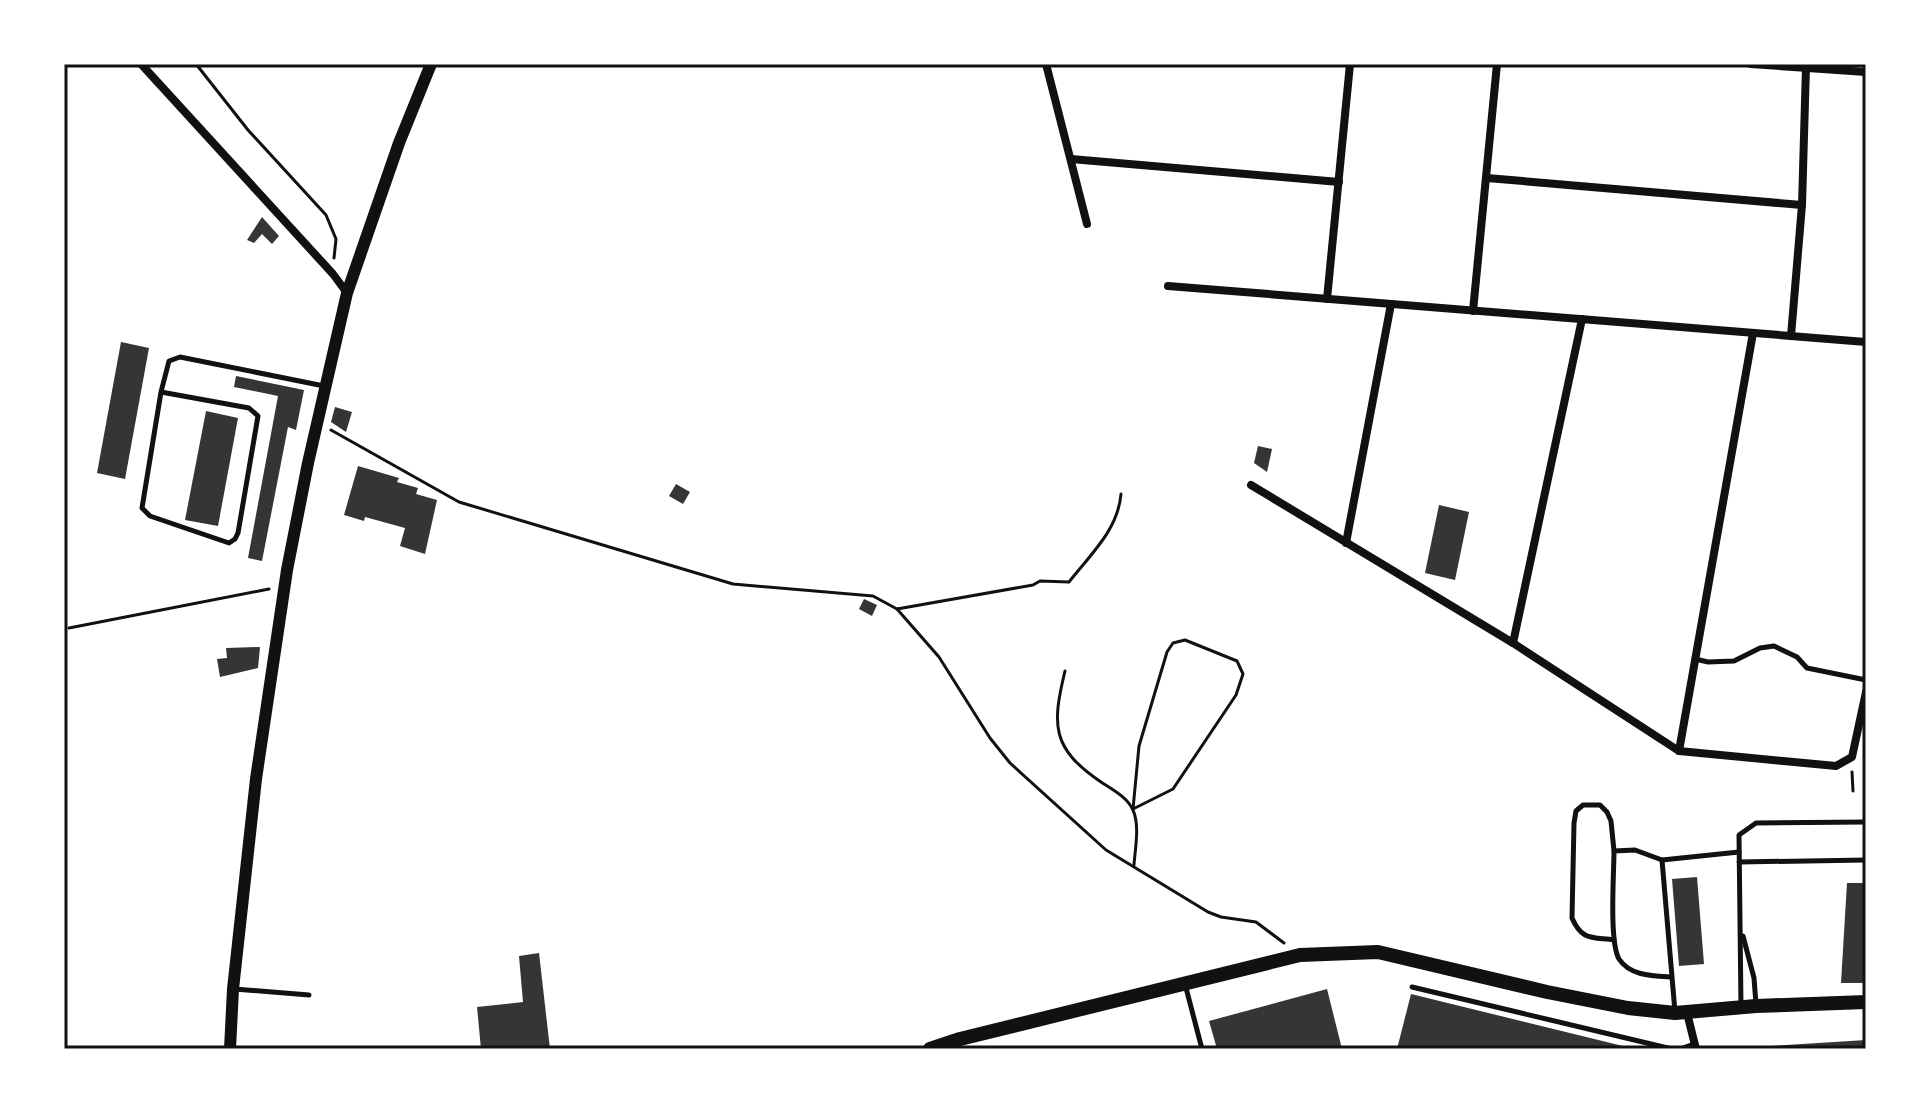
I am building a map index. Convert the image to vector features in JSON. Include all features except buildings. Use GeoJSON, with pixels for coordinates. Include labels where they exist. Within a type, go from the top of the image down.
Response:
{"type":"FeatureCollection","features":[{"type":"Feature","properties":{"kind":"main road"},"geometry":{"type":"LineString","coordinates":[[930,1049],[1300,955],[1378,952],[1547,992],[1628,1008],[1681,1013],[1748,1006],[1866,1002]]}},
{"type":"Feature","properties":{"kind":"street"},"geometry":{"type":"LineString","coordinates":[[141,64],[347,293]]}},
{"type":"Feature","properties":{"kind":"street"},"geometry":{"type":"LineString","coordinates":[[230,1049],[233,989],[256,779],[284,587],[347,293],[399,143],[431,64]]}},
{"type":"Feature","properties":{"kind":"street"},"geometry":{"type":"LineString","coordinates":[[1046,64],[1087,224]]}},
{"type":"Feature","properties":{"kind":"street"},"geometry":{"type":"LineString","coordinates":[[1327,299],[1350,64]]}},
{"type":"Feature","properties":{"kind":"street"},"geometry":{"type":"LineString","coordinates":[[1473,311],[1497,64]]}},
{"type":"Feature","properties":{"kind":"street"},"geometry":{"type":"LineString","coordinates":[[1751,64],[1866,72]]}},
{"type":"Feature","properties":{"kind":"street"},"geometry":{"type":"LineString","coordinates":[[1791,336],[1802,205],[1806,67]]}},
{"type":"Feature","properties":{"kind":"street"},"geometry":{"type":"LineString","coordinates":[[1071,159],[1339,182]]}},
{"type":"Feature","properties":{"kind":"street"},"geometry":{"type":"LineString","coordinates":[[1487,178],[1802,205]]}},
{"type":"Feature","properties":{"kind":"street"},"geometry":{"type":"LineString","coordinates":[[1168,286],[1866,342]]}},
{"type":"Feature","properties":{"kind":"street"},"geometry":{"type":"LineString","coordinates":[[1346,543],[1391,304]]}},
{"type":"Feature","properties":{"kind":"street"},"geometry":{"type":"LineString","coordinates":[[1513,643],[1582,319]]}},
{"type":"Feature","properties":{"kind":"street"},"geometry":{"type":"LineString","coordinates":[[1679,751],[1753,333]]}},
{"type":"Feature","properties":{"kind":"street"},"geometry":{"type":"LineString","coordinates":[[1251,485],[1513,643],[1679,751],[1836,766],[1852,757],[1866,693]]}},
{"type":"Feature","properties":{"kind":"street"},"geometry":{"type":"LineString","coordinates":[[1681,1013],[1695,1047]]}},
{"type":"Feature","properties":{"kind":"lane"},"geometry":{"type":"LineString","coordinates":[[161,392],[249,408],[258,416],[238,533],[229,543],[150,516],[142,508],[161,392],[169,361],[180,357],[325,387]]}},
{"type":"Feature","properties":{"kind":"lane"},"geometry":{"type":"LineString","coordinates":[[1695,659],[1734,661],[1760,648],[1774,646],[1797,657],[1807,668],[1866,680]]}},
{"type":"Feature","properties":{"kind":"lane"},"geometry":{"type":"LineString","coordinates":[[1614,940],[1585,937],[1577,930],[1572,918],[1574,823],[1576,811],[1583,805],[1600,805],[1607,812],[1614,851],[1614,940],[1619,959],[1642,976],[1671,977]]}},
{"type":"Feature","properties":{"kind":"lane"},"geometry":{"type":"LineString","coordinates":[[1748,1006],[1740,927],[1739,835],[1756,823],[1866,822]]}},
{"type":"Feature","properties":{"kind":"lane"},"geometry":{"type":"LineString","coordinates":[[1614,851],[1635,850],[1662,860],[1739,852]]}},
{"type":"Feature","properties":{"kind":"lane"},"geometry":{"type":"LineString","coordinates":[[1662,860],[1671,977],[1681,1013]]}},
{"type":"Feature","properties":{"kind":"lane"},"geometry":{"type":"LineString","coordinates":[[1739,862],[1866,860]]}},
{"type":"Feature","properties":{"kind":"lane"},"geometry":{"type":"LineString","coordinates":[[1740,927],[1754,978],[1748,1006]]}},
{"type":"Feature","properties":{"kind":"lane"},"geometry":{"type":"LineString","coordinates":[[1185,984],[1202,1049]]}},
{"type":"Feature","properties":{"kind":"lane"},"geometry":{"type":"LineString","coordinates":[[1412,987],[1672,1049]]}},
{"type":"Feature","properties":{"kind":"lane"},"geometry":{"type":"LineString","coordinates":[[233,989],[309,995]]}},
{"type":"Feature","properties":{"kind":"lane"},"geometry":{"type":"LineString","coordinates":[[1680,1049],[1695,1047]]}},
{"type":"Feature","properties":{"kind":"path"},"geometry":{"type":"LineString","coordinates":[[196,64],[248,130],[326,215],[336,239],[333,274]]}},
{"type":"Feature","properties":{"kind":"path"},"geometry":{"type":"LineString","coordinates":[[318,423],[459,502],[733,584],[873,596],[897,609],[945,665],[990,738],[1010,763],[1106,850],[1208,912],[1256,922],[1300,955]]}},
{"type":"Feature","properties":{"kind":"path"},"geometry":{"type":"LineString","coordinates":[[897,609],[1033,585],[1040,581],[1069,582],[1112,528],[1120,512],[1121,494]]}},
{"type":"Feature","properties":{"kind":"path"},"geometry":{"type":"LineString","coordinates":[[69,628],[284,587]]}},
{"type":"Feature","properties":{"kind":"path"},"geometry":{"type":"LineString","coordinates":[[1133,809],[1173,789],[1236,695],[1243,674],[1237,661],[1185,640],[1173,643],[1167,652],[1139,746],[1133,809],[1136,821],[1134,867]]}},
{"type":"Feature","properties":{"kind":"path"},"geometry":{"type":"LineString","coordinates":[[1065,671],[1055,711],[1061,740],[1083,768],[1117,792],[1133,809]]}},
{"type":"Feature","properties":{"kind":"path"},"geometry":{"type":"LineString","coordinates":[[1852,757],[1853,791]]}}]}
